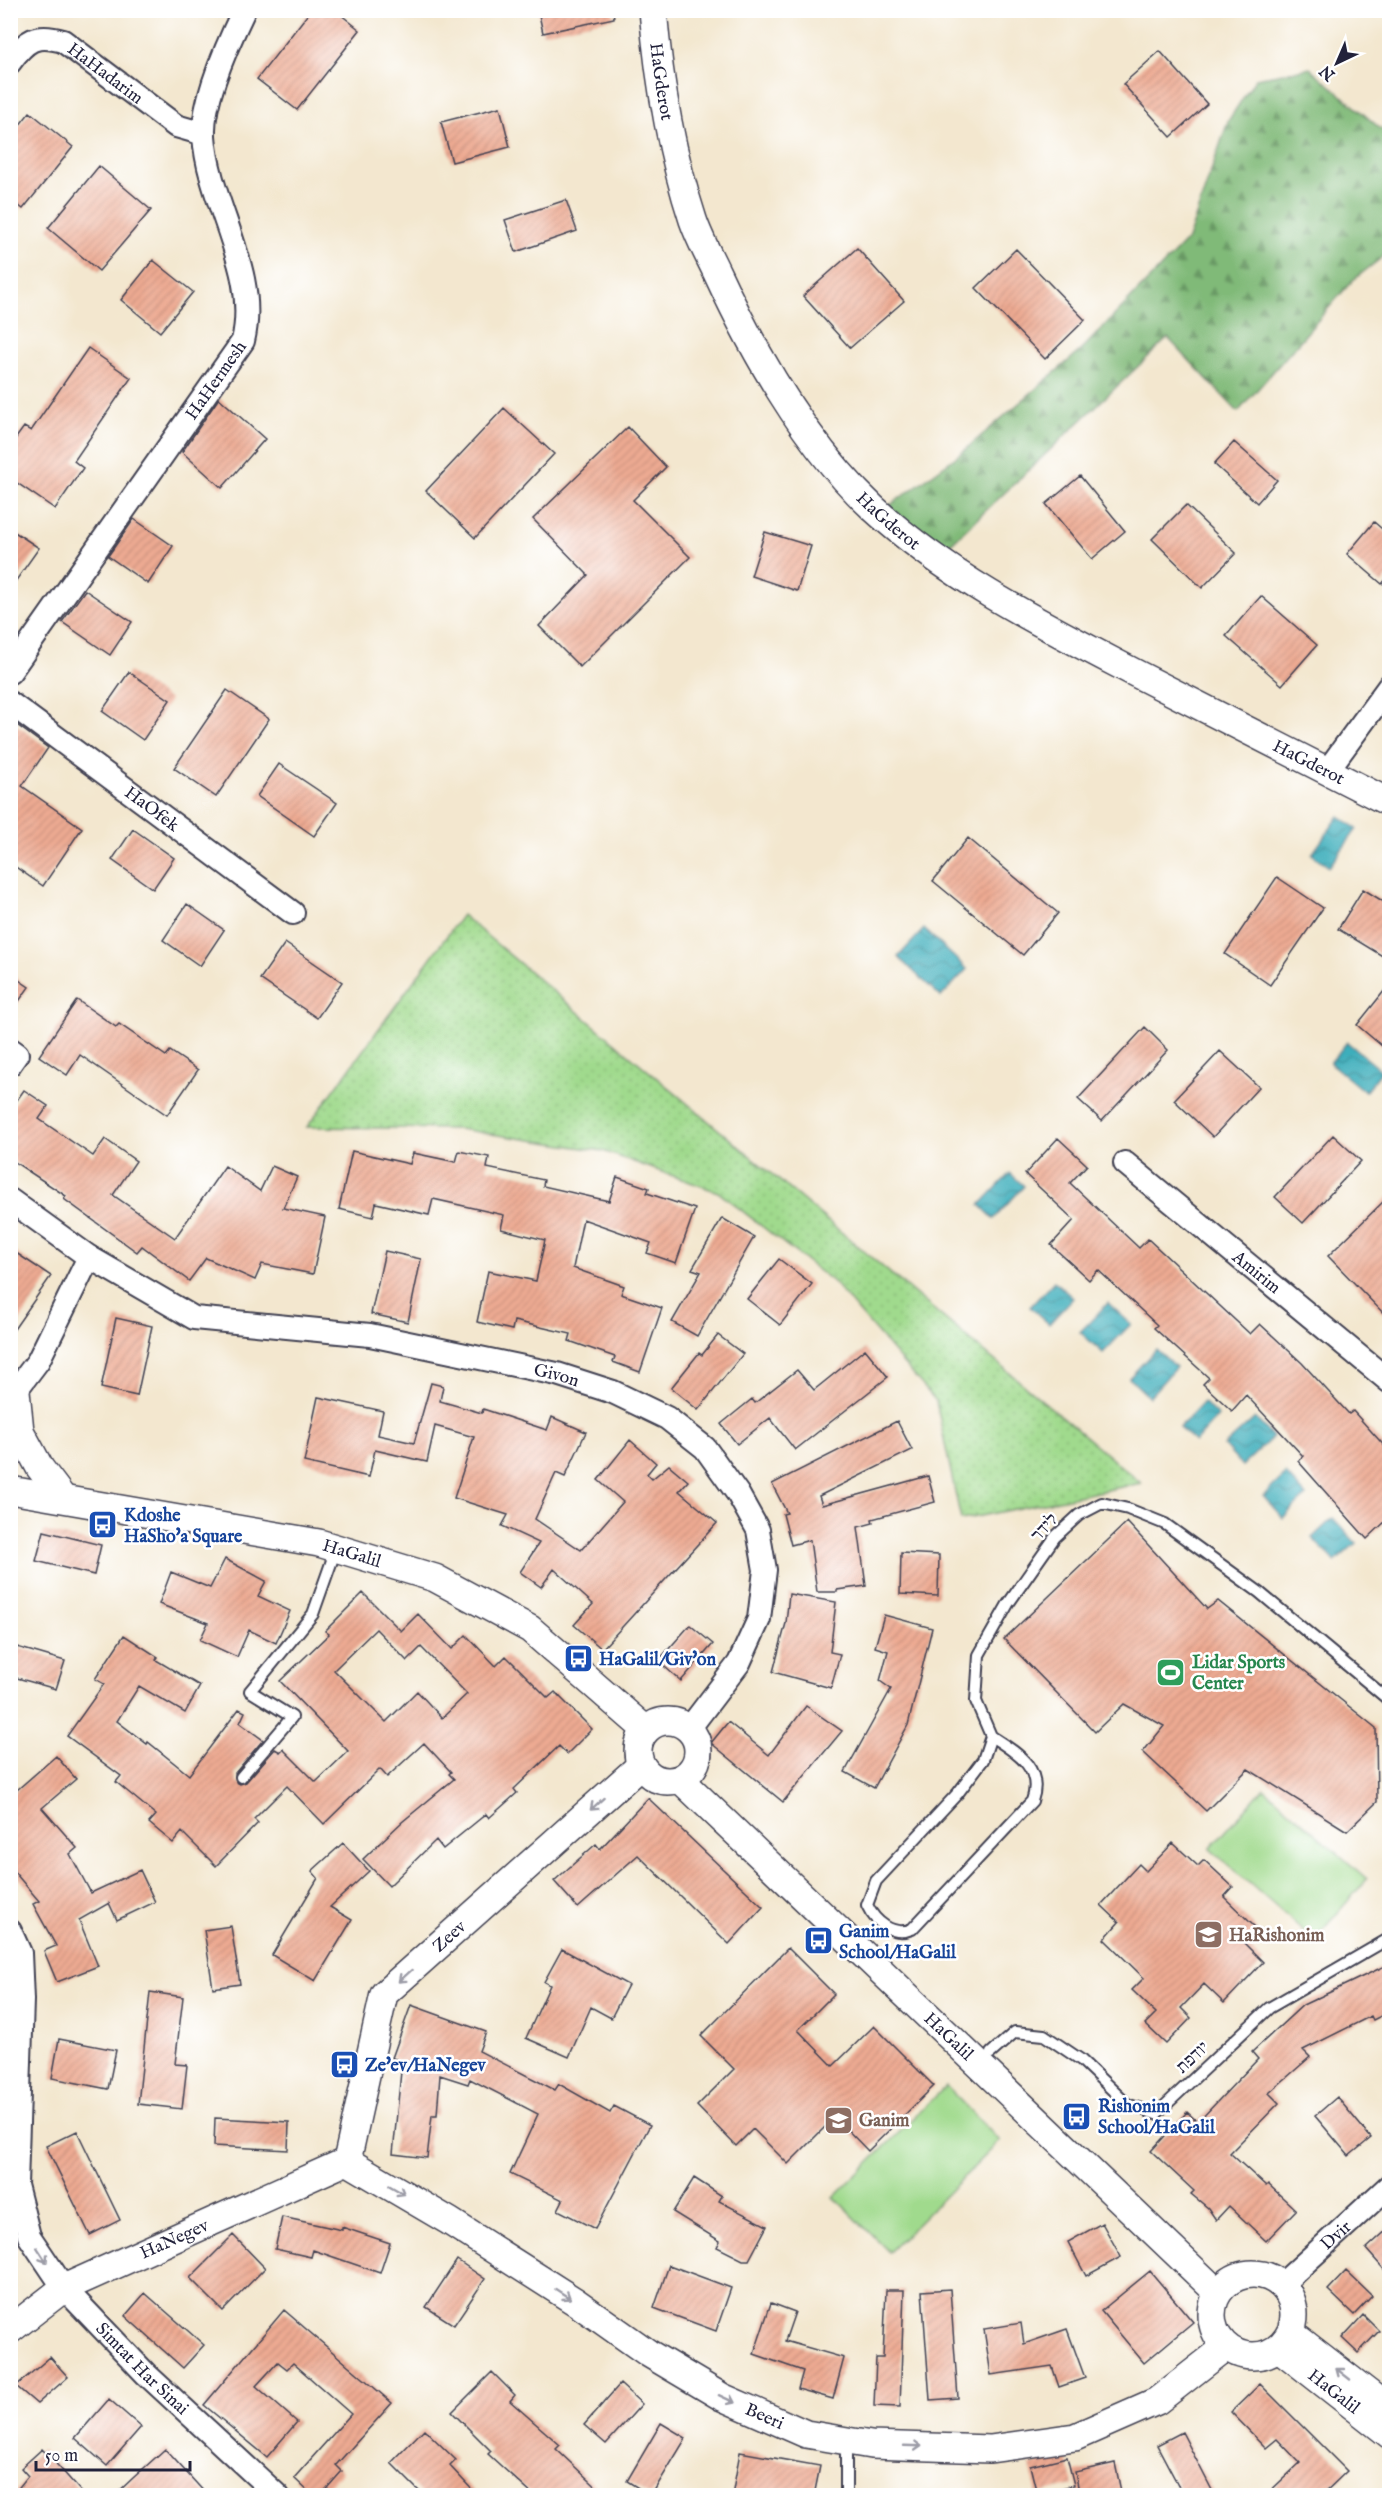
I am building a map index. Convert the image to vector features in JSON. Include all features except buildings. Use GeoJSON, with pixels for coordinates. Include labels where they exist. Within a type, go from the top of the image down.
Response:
{"type":"FeatureCollection","features":[{"type":"Feature","properties":{"kind":"street","name":"HaHermesh"},"geometry":{"type":"LineString","coordinates":[[10,672],[243,341],[248,322],[248,302],[242,274],[209,171],[204,134],[211,93],[225,50],[244,10]]}},
{"type":"Feature","properties":{"kind":"street","name":"HaGderot"},"geometry":{"type":"LineString","coordinates":[[653,10],[657,65],[675,156],[694,223],[728,297],[769,372],[811,436],[850,484],[874,508],[924,550],[980,589],[1094,651],[1389,803]]}},
{"type":"Feature","properties":{"kind":"street","name":"HaHadarim"},"geometry":{"type":"LineString","coordinates":[[10,62],[20,49],[34,39],[48,36],[63,41],[176,126],[204,134]]}},
{"type":"Feature","properties":{"kind":"street"},"geometry":{"type":"LineString","coordinates":[[1326,771],[1389,685]]}},
{"type":"Feature","properties":{"kind":"street","name":"HaOfek"},"geometry":{"type":"LineString","coordinates":[[10,703],[293,913]]}},
{"type":"Feature","properties":{"kind":"street"},"geometry":{"type":"LineString","coordinates":[[10,1049],[17,1054],[10,1064]]}},
{"type":"Feature","properties":{"kind":"street","name":"Amirim"},"geometry":{"type":"LineString","coordinates":[[1125,1163],[1389,1382]]}},
{"type":"Feature","properties":{"kind":"street","name":"Givon"},"geometry":{"type":"LineString","coordinates":[[10,1200],[89,1257],[194,1318],[370,1335],[557,1374],[614,1392],[667,1418],[705,1448],[738,1494],[759,1530],[765,1570],[759,1619],[739,1663],[688,1730]]}},
{"type":"Feature","properties":{"kind":"street"},"geometry":{"type":"LineString","coordinates":[[62,1497],[40,1468],[20,1431],[13,1395],[38,1361],[89,1257]]}},
{"type":"Feature","properties":{"kind":"street","name":"HaGalil"},"geometry":{"type":"LineString","coordinates":[[10,1490],[62,1497],[319,1543],[435,1578],[530,1629],[646,1730]]}},
{"type":"Feature","properties":{"kind":"street"},"geometry":{"type":"LineString","coordinates":[[671,1721],[688,1730],[693,1734],[698,1754],[687,1774],[666,1781],[656,1779],[647,1773],[641,1765],[638,1748],[646,1730],[661,1722],[671,1721]]}},
{"type":"Feature","properties":{"kind":"street","name":"Zeev"},"geometry":{"type":"LineString","coordinates":[[347,2161],[384,1994],[641,1765]]}},
{"type":"Feature","properties":{"kind":"street","name":"HaGalil"},"geometry":{"type":"LineString","coordinates":[[687,1774],[991,2053],[1224,2287]]}},
{"type":"Feature","properties":{"kind":"street","name":"HaGalil"},"geometry":{"type":"LineString","coordinates":[[687,1774],[1224,2287]]}},
{"type":"Feature","properties":{"kind":"street","name":"Simtat Har Sinai"},"geometry":{"type":"LineString","coordinates":[[10,1931],[20,1953],[22,2000],[16,2185],[29,2235],[64,2288],[146,2374],[278,2496]]}},
{"type":"Feature","properties":{"kind":"street","name":"HaNegev"},"geometry":{"type":"LineString","coordinates":[[10,2330],[64,2288],[347,2161]]}},
{"type":"Feature","properties":{"kind":"street","name":"Beeri"},"geometry":{"type":"LineString","coordinates":[[347,2161],[449,2221],[576,2302],[648,2354],[722,2397],[807,2434],[871,2445],[990,2449],[1075,2437],[1157,2402],[1226,2347]]}},
{"type":"Feature","properties":{"kind":"street","name":"Dvir"},"geometry":{"type":"LineString","coordinates":[[1281,2285],[1389,2185]]}},
{"type":"Feature","properties":{"kind":"street"},"geometry":{"type":"LineString","coordinates":[[1254,2274],[1268,2277],[1281,2285],[1293,2304],[1294,2319],[1285,2340],[1262,2356],[1252,2357],[1238,2354],[1226,2347],[1213,2326],[1211,2312],[1224,2287],[1240,2276],[1254,2274]]}},
{"type":"Feature","properties":{"kind":"street","name":"HaGalil"},"geometry":{"type":"LineString","coordinates":[[1285,2340],[1389,2410]]}},
{"type":"Feature","properties":{"kind":"street","name":"HaGalil"},"geometry":{"type":"LineString","coordinates":[[1285,2340],[1389,2435]]}},
{"type":"Feature","properties":{"kind":"lane","name":"לידר"},"geometry":{"type":"LineString","coordinates":[[991,1736],[976,1701],[979,1654],[1008,1604],[1055,1537],[1079,1515],[1102,1503],[1128,1509],[1165,1524],[1259,1592],[1389,1701]]}},
{"type":"Feature","properties":{"kind":"lane"},"geometry":{"type":"LineString","coordinates":[[241,1777],[292,1717],[250,1691],[313,1614],[337,1548]]}},
{"type":"Feature","properties":{"kind":"lane"},"geometry":{"type":"LineString","coordinates":[[991,1736],[1015,1752],[1028,1765],[1035,1777],[1036,1788],[1032,1801],[912,1929],[904,1932],[891,1931],[869,1910],[867,1905],[876,1881],[958,1793],[983,1760],[991,1736]]}},
{"type":"Feature","properties":{"kind":"lane","name":"יודפת"},"geometry":{"type":"LineString","coordinates":[[991,2053],[1015,2032],[1044,2035],[1081,2060],[1127,2104],[1156,2114],[1269,2008],[1389,1938]]}},
{"type":"Feature","properties":{"kind":"lane"},"geometry":{"type":"LineString","coordinates":[[846,2440],[846,2496]]}},
{"type":"Feature","properties":{"kind":"green space"},"geometry":{"type":"Polygon","coordinates":[[[1310,68],[1381,129],[1389,124],[1389,252],[1352,281],[1238,412],[1168,338],[939,555],[878,514],[960,454],[1081,350],[1188,239],[1228,121],[1256,78],[1310,68]]]}},
{"type":"Feature","properties":{"kind":"green space"},"geometry":{"type":"Polygon","coordinates":[[[462,915],[1141,1483],[961,1520],[936,1401],[833,1282],[718,1192],[603,1151],[459,1129],[307,1127],[462,915]]]}},
{"type":"Feature","properties":{"kind":"green space"},"geometry":{"type":"Polygon","coordinates":[[[1264,1788],[1367,1879],[1314,1940],[1210,1849],[1264,1788]]]}},
{"type":"Feature","properties":{"kind":"green space"},"geometry":{"type":"Polygon","coordinates":[[[946,2086],[1000,2141],[889,2252],[834,2197],[946,2086]]]}},
{"type":"Feature","properties":{"kind":"water"},"geometry":{"type":"Polygon","coordinates":[[[1339,816],[1357,829],[1329,867],[1312,854],[1339,816]]]}},
{"type":"Feature","properties":{"kind":"water"},"geometry":{"type":"Polygon","coordinates":[[[924,929],[967,969],[941,997],[898,957],[924,929]]]}},
{"type":"Feature","properties":{"kind":"water"},"geometry":{"type":"Polygon","coordinates":[[[1347,1042],[1382,1071],[1365,1092],[1330,1063],[1347,1042]]]}},
{"type":"Feature","properties":{"kind":"water"},"geometry":{"type":"Polygon","coordinates":[[[1010,1173],[1024,1186],[994,1219],[980,1205],[1010,1173]]]}},
{"type":"Feature","properties":{"kind":"water"},"geometry":{"type":"Polygon","coordinates":[[[1054,1281],[1073,1298],[1049,1324],[1030,1307],[1054,1281]]]}},
{"type":"Feature","properties":{"kind":"water"},"geometry":{"type":"Polygon","coordinates":[[[1108,1303],[1131,1324],[1103,1353],[1080,1332],[1108,1303]]]}},
{"type":"Feature","properties":{"kind":"water"},"geometry":{"type":"Polygon","coordinates":[[[1156,1349],[1176,1367],[1149,1397],[1129,1378],[1156,1349]]]}},
{"type":"Feature","properties":{"kind":"water"},"geometry":{"type":"Polygon","coordinates":[[[1203,1402],[1218,1416],[1195,1442],[1179,1428],[1203,1402]]]}},
{"type":"Feature","properties":{"kind":"water"},"geometry":{"type":"Polygon","coordinates":[[[1255,1418],[1273,1437],[1242,1466],[1224,1446],[1255,1418]]]}},
{"type":"Feature","properties":{"kind":"water"},"geometry":{"type":"Polygon","coordinates":[[[1286,1474],[1306,1496],[1283,1518],[1263,1496],[1286,1474]]]}},
{"type":"Feature","properties":{"kind":"water"},"geometry":{"type":"Polygon","coordinates":[[[1333,1518],[1356,1543],[1335,1562],[1312,1538],[1333,1518]]]}},
{"type":"Feature","properties":{"kind":"place","name":"Kdoshe HaSho'a Square"},"geometry":{"type":"Point","coordinates":[103,1525]}},
{"type":"Feature","properties":{"kind":"place","name":"HaGalil/Giv'on"},"geometry":{"type":"Point","coordinates":[578,1659]}},
{"type":"Feature","properties":{"kind":"place","name":"Lidar Sports Center"},"geometry":{"type":"Point","coordinates":[1171,1672]}},
{"type":"Feature","properties":{"kind":"place","name":"HaRishonim"},"geometry":{"type":"Point","coordinates":[1208,1935]}},
{"type":"Feature","properties":{"kind":"place","name":"Ganim School/HaGalil"},"geometry":{"type":"Point","coordinates":[818,1941]}},
{"type":"Feature","properties":{"kind":"place","name":"Ze'ev/HaNegev"},"geometry":{"type":"Point","coordinates":[344,2065]}},
{"type":"Feature","properties":{"kind":"place","name":"Rishonim School/HaGalil"},"geometry":{"type":"Point","coordinates":[1077,2116]}},
{"type":"Feature","properties":{"kind":"place","name":"Ganim"},"geometry":{"type":"Point","coordinates":[838,2120]}}]}
